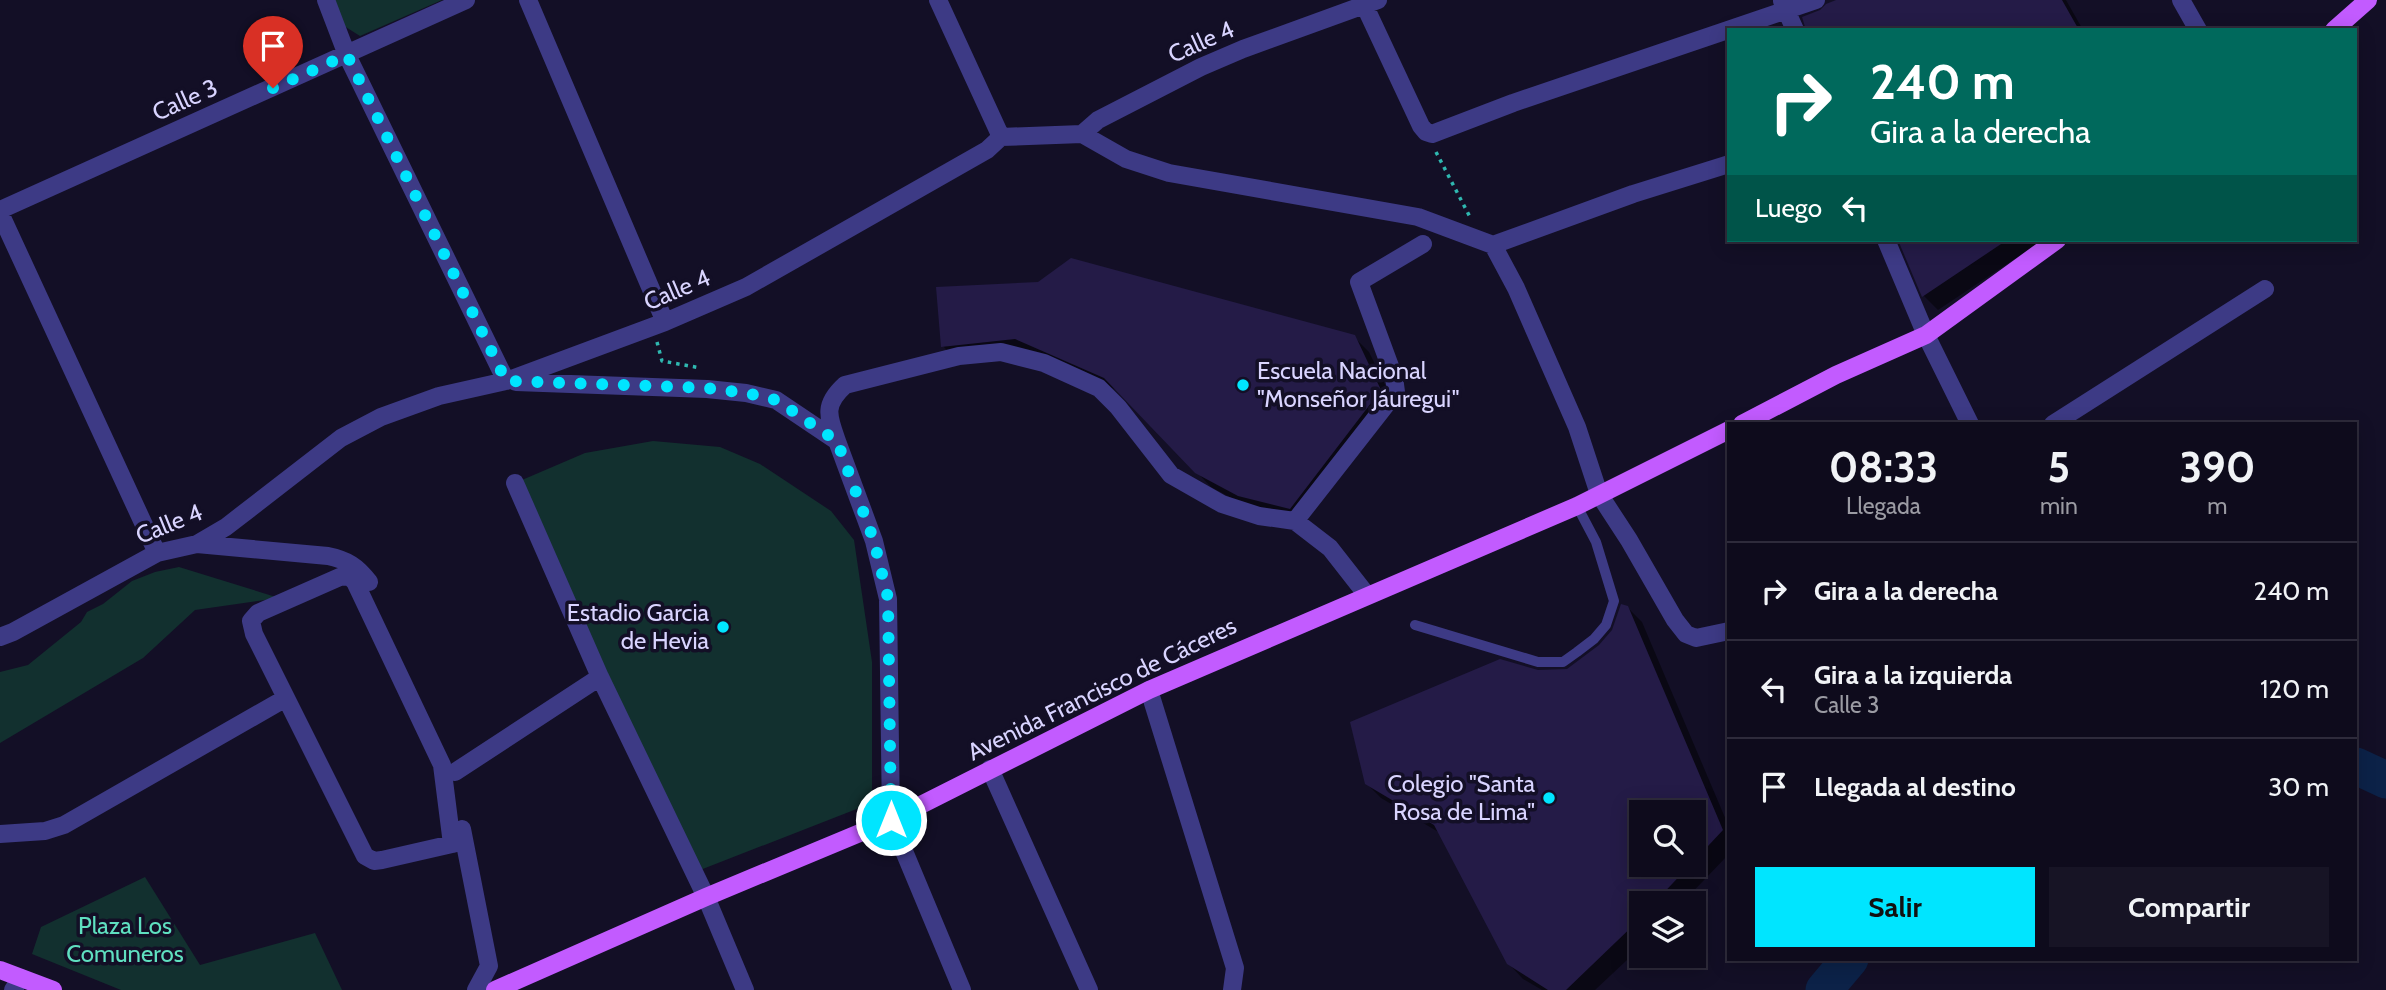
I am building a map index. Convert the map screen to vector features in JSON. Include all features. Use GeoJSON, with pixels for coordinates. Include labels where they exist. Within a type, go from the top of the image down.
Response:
{"type":"FeatureCollection","features":[{"type":"Feature","properties":{"kind":"main road"},"geometry":{"type":"LineString","coordinates":[[2336,28],[2368,0]]}},
{"type":"Feature","properties":{"kind":"main road"},"geometry":{"type":"LineString","coordinates":[[1746,422],[1836,374],[1926,335],[2054,242]]}},
{"type":"Feature","properties":{"kind":"main road","name":"Avenida Francisco de Cáceres"},"geometry":{"type":"LineString","coordinates":[[495,990],[706,897],[891,820],[1149,690],[1366,594],[1577,506],[1727,431]]}},
{"type":"Feature","properties":{"kind":"main road"},"geometry":{"type":"LineString","coordinates":[[0,970],[17,984],[52,990]]}},
{"type":"Feature","properties":{"kind":"street"},"geometry":{"type":"LineString","coordinates":[[326,0],[347,55],[506,381],[707,388],[746,393],[776,400],[837,441]]}},
{"type":"Feature","properties":{"kind":"street","name":"Calle 3"},"geometry":{"type":"LineString","coordinates":[[0,211],[466,0]]}},
{"type":"Feature","properties":{"kind":"street"},"geometry":{"type":"LineString","coordinates":[[528,0],[665,323]]}},
{"type":"Feature","properties":{"kind":"street"},"geometry":{"type":"LineString","coordinates":[[939,0],[1001,137],[1082,134],[1126,159],[1169,173],[1418,217],[1488,244],[1516,288],[1577,427],[1599,494],[1675,620],[1686,634],[1696,638],[1727,631]]}},
{"type":"Feature","properties":{"kind":"street"},"geometry":{"type":"LineString","coordinates":[[1368,2],[1426,132],[1432,134],[1784,4],[1816,0]]}},
{"type":"Feature","properties":{"kind":"street"},"geometry":{"type":"LineString","coordinates":[[2181,0],[2197,28]]}},
{"type":"Feature","properties":{"kind":"street","name":"Calle 4"},"geometry":{"type":"LineString","coordinates":[[1082,134],[1098,120],[1201,68],[1243,49],[1368,2]]}},
{"type":"Feature","properties":{"kind":"street"},"geometry":{"type":"LineString","coordinates":[[1784,4],[1794,28]]}},
{"type":"Feature","properties":{"kind":"street","name":"Calle 4"},"geometry":{"type":"LineString","coordinates":[[0,637],[157,553],[197,544],[226,527],[341,438],[382,417],[439,396],[506,381],[665,323],[746,287],[987,150],[1001,137]]}},
{"type":"Feature","properties":{"kind":"street"},"geometry":{"type":"LineString","coordinates":[[1488,244],[1727,165]]}},
{"type":"Feature","properties":{"kind":"street"},"geometry":{"type":"LineString","coordinates":[[0,211],[157,553]]}},
{"type":"Feature","properties":{"kind":"street"},"geometry":{"type":"LineString","coordinates":[[1887,242],[1926,335],[1969,422]]}},
{"type":"Feature","properties":{"kind":"street"},"geometry":{"type":"LineString","coordinates":[[1295,521],[1396,392],[1394,377],[1359,282],[1423,244]]}},
{"type":"Feature","properties":{"kind":"street"},"geometry":{"type":"LineString","coordinates":[[2056,422],[2265,289]]}},
{"type":"Feature","properties":{"kind":"street"},"geometry":{"type":"LineString","coordinates":[[962,990],[891,820],[888,598],[874,541],[828,411],[832,399],[845,385],[959,356],[1001,352],[1044,363],[1099,388],[1118,407],[1171,475],[1222,504],[1259,516],[1295,521],[1330,548],[1366,594]]}},
{"type":"Feature","properties":{"kind":"street"},"geometry":{"type":"LineString","coordinates":[[515,483],[600,677],[706,897],[746,990]]}},
{"type":"Feature","properties":{"kind":"street"},"geometry":{"type":"LineString","coordinates":[[197,544],[328,556],[345,560],[368,580],[450,756],[455,772],[458,842]]}},
{"type":"Feature","properties":{"kind":"street"},"geometry":{"type":"LineString","coordinates":[[458,842],[374,862],[365,856],[254,634],[251,621],[258,613],[342,576],[350,577],[361,594],[442,765],[489,966],[476,990]]}},
{"type":"Feature","properties":{"kind":"street"},"geometry":{"type":"LineString","coordinates":[[455,772],[600,677]]}},
{"type":"Feature","properties":{"kind":"street"},"geometry":{"type":"LineString","coordinates":[[1149,690],[1235,968],[1232,990]]}},
{"type":"Feature","properties":{"kind":"street"},"geometry":{"type":"LineString","coordinates":[[0,834],[45,831],[64,825],[286,698]]}},
{"type":"Feature","properties":{"kind":"street"},"geometry":{"type":"LineString","coordinates":[[990,769],[1089,990]]}},
{"type":"Feature","properties":{"kind":"lane"},"geometry":{"type":"LineString","coordinates":[[1415,625],[1538,662],[1563,662],[1577,652],[1606,625],[1614,601],[1596,542],[1577,506]]}},
{"type":"Feature","properties":{"kind":"path"},"geometry":{"type":"LineString","coordinates":[[1426,132],[1488,244]]}},
{"type":"Feature","properties":{"kind":"green space"},"geometry":{"type":"Polygon","coordinates":[[[332,0],[442,0],[360,36],[341,24],[332,0]]]}},
{"type":"Feature","properties":{"kind":"green space","name":"Estadio Garcia de Hevia"},"geometry":{"type":"Polygon","coordinates":[[[653,441],[720,447],[760,464],[831,511],[854,540],[872,662],[872,803],[695,872],[515,483],[585,453],[653,441]]]}},
{"type":"Feature","properties":{"kind":"green space"},"geometry":{"type":"Polygon","coordinates":[[[179,567],[279,598],[195,610],[143,658],[0,743],[0,672],[28,665],[81,622],[87,612],[103,604],[132,581],[179,567]]]}},
{"type":"Feature","properties":{"kind":"green space","name":"Plaza Los Comuneros"},"geometry":{"type":"Polygon","coordinates":[[[145,877],[200,965],[315,933],[342,990],[121,990],[32,954],[41,927],[145,877]]]}},
{"type":"Feature","properties":{"kind":"building"},"geometry":{"type":"Polygon","coordinates":[[[1836,0],[2062,0],[2078,28],[1805,28],[1802,17],[1820,10],[1836,0]]]}},
{"type":"Feature","properties":{"kind":"building"},"geometry":{"type":"Polygon","coordinates":[[[1899,242],[2004,242],[1922,297],[1899,242]]]}},
{"type":"Feature","properties":{"kind":"building","name":"Escuela Nacional \"Monseñor Jáuregui\""},"geometry":{"type":"Polygon","coordinates":[[[1071,258],[1355,335],[1381,390],[1290,509],[1238,496],[1195,473],[1104,378],[1015,339],[941,347],[936,287],[1038,282],[1071,258]]]}},
{"type":"Feature","properties":{"kind":"building","name":"Colegio \"Santa Rosa de Lima\""},"geometry":{"type":"Polygon","coordinates":[[[1621,604],[1628,606],[1723,830],[1706,848],[1706,800],[1629,800],[1629,877],[1679,877],[1665,891],[1629,891],[1629,929],[1566,990],[1548,990],[1507,964],[1434,825],[1365,784],[1350,722],[1500,659],[1538,670],[1567,669],[1599,645],[1612,630],[1621,604]]]}},
{"type":"Feature","properties":{"kind":"waterway"},"geometry":{"type":"LineString","coordinates":[[2357,766],[2386,780]]}},
{"type":"Feature","properties":{"kind":"waterway"},"geometry":{"type":"LineString","coordinates":[[1824,990],[1848,961]]}},
{"type":"Feature","properties":{"kind":"place","name":"Escuela Nacional \"Monseñor Jáuregui\""},"geometry":{"type":"Point","coordinates":[1243,385]}},
{"type":"Feature","properties":{"kind":"place","name":"Estadio Garcia de Hevia"},"geometry":{"type":"Point","coordinates":[723,627]}},
{"type":"Feature","properties":{"kind":"place","name":"Colegio \"Santa Rosa de Lima\""},"geometry":{"type":"Point","coordinates":[1549,798]}},
{"type":"Feature","properties":{"kind":"route"},"geometry":{"type":"LineString","coordinates":[[273,88],[347,55],[506,381],[707,388],[746,393],[776,400],[837,441],[874,541],[888,598],[891,820]]}}]}
